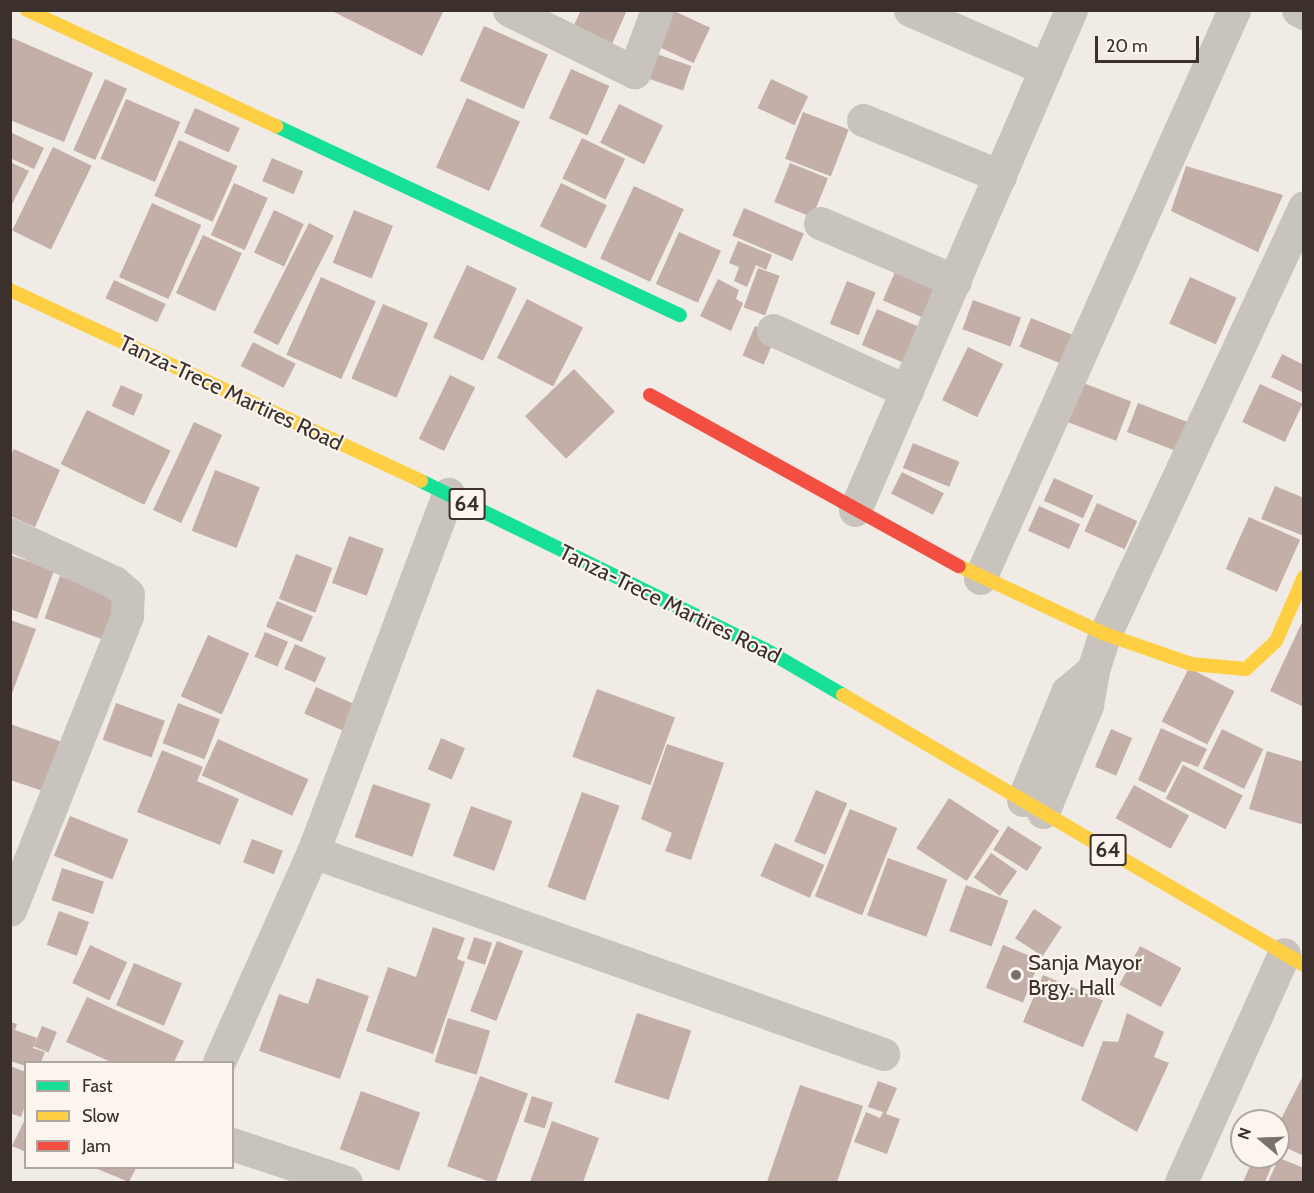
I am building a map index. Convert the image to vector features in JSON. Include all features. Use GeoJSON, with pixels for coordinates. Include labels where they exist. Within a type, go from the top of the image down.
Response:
{"type":"FeatureCollection","features":[{"type":"Feature","properties":{"kind":"street"},"geometry":{"type":"LineString","coordinates":[[27,10],[681,315]]}},
{"type":"Feature","properties":{"kind":"street"},"geometry":{"type":"LineString","coordinates":[[509,10],[634,72],[657,10]]}},
{"type":"Feature","properties":{"kind":"street"},"geometry":{"type":"LineString","coordinates":[[910,10],[1046,69]]}},
{"type":"Feature","properties":{"kind":"street"},"geometry":{"type":"LineString","coordinates":[[855,510],[1071,10]]}},
{"type":"Feature","properties":{"kind":"street"},"geometry":{"type":"LineString","coordinates":[[980,578],[1234,10]]}},
{"type":"Feature","properties":{"kind":"street"},"geometry":{"type":"LineString","coordinates":[[1298,10],[1304,13]]}},
{"type":"Feature","properties":{"kind":"street"},"geometry":{"type":"LineString","coordinates":[[863,120],[1000,176]]}},
{"type":"Feature","properties":{"kind":"street"},"geometry":{"type":"LineString","coordinates":[[1033,806],[1087,705],[1093,670],[1105,634],[1304,207]]}},
{"type":"Feature","properties":{"kind":"street"},"geometry":{"type":"LineString","coordinates":[[820,223],[955,281]]}},
{"type":"Feature","properties":{"kind":"street","name":"Tanza-Trece Martires Road"},"geometry":{"type":"LineString","coordinates":[[10,290],[448,494],[766,650],[1294,959]]}},
{"type":"Feature","properties":{"kind":"street"},"geometry":{"type":"LineString","coordinates":[[773,330],[907,391]]}},
{"type":"Feature","properties":{"kind":"street"},"geometry":{"type":"LineString","coordinates":[[650,395],[980,578],[1105,634],[1191,664],[1246,669],[1276,641],[1304,577]]}},
{"type":"Feature","properties":{"kind":"street"},"geometry":{"type":"LineString","coordinates":[[219,1061],[314,852],[448,494]]}},
{"type":"Feature","properties":{"kind":"street"},"geometry":{"type":"LineString","coordinates":[[10,534],[114,582],[128,594],[127,616],[10,910]]}},
{"type":"Feature","properties":{"kind":"street"},"geometry":{"type":"LineString","coordinates":[[314,852],[883,1054]]}},
{"type":"Feature","properties":{"kind":"street"},"geometry":{"type":"LineString","coordinates":[[1181,1182],[1294,959]]}},
{"type":"Feature","properties":{"kind":"street"},"geometry":{"type":"LineString","coordinates":[[234,1144],[346,1182]]}},
{"type":"Feature","properties":{"kind":"building"},"geometry":{"type":"Polygon","coordinates":[[[330,10],[444,10],[422,56],[330,10]]]}},
{"type":"Feature","properties":{"kind":"building"},"geometry":{"type":"Polygon","coordinates":[[[581,10],[627,10],[612,44],[574,25],[581,10]]]}},
{"type":"Feature","properties":{"kind":"building"},"geometry":{"type":"Polygon","coordinates":[[[672,10],[710,28],[694,63],[656,45],[672,10]]]}},
{"type":"Feature","properties":{"kind":"building"},"geometry":{"type":"Polygon","coordinates":[[[484,26],[548,54],[524,109],[460,81],[484,26]]]}},
{"type":"Feature","properties":{"kind":"building"},"geometry":{"type":"Polygon","coordinates":[[[10,37],[93,73],[64,142],[10,120],[10,37]]]}},
{"type":"Feature","properties":{"kind":"building"},"geometry":{"type":"Polygon","coordinates":[[[648,51],[691,66],[683,91],[640,76],[648,51]]]}},
{"type":"Feature","properties":{"kind":"building"},"geometry":{"type":"Polygon","coordinates":[[[571,69],[609,86],[587,135],[549,118],[571,69]]]}},
{"type":"Feature","properties":{"kind":"building"},"geometry":{"type":"Polygon","coordinates":[[[105,79],[127,89],[95,160],[73,150],[105,79]]]}},
{"type":"Feature","properties":{"kind":"building"},"geometry":{"type":"Polygon","coordinates":[[[771,79],[808,96],[795,125],[757,108],[771,79]]]}},
{"type":"Feature","properties":{"kind":"building"},"geometry":{"type":"Polygon","coordinates":[[[467,98],[520,122],[489,191],[436,167],[467,98]]]}},
{"type":"Feature","properties":{"kind":"building"},"geometry":{"type":"Polygon","coordinates":[[[126,99],[180,122],[155,182],[101,159],[126,99]]]}},
{"type":"Feature","properties":{"kind":"building"},"geometry":{"type":"Polygon","coordinates":[[[619,104],[663,125],[644,164],[600,143],[619,104]]]}},
{"type":"Feature","properties":{"kind":"building"},"geometry":{"type":"Polygon","coordinates":[[[195,108],[240,128],[229,153],[184,133],[195,108]]]}},
{"type":"Feature","properties":{"kind":"building"},"geometry":{"type":"Polygon","coordinates":[[[803,112],[849,130],[831,176],[785,159],[803,112]]]}},
{"type":"Feature","properties":{"kind":"building"},"geometry":{"type":"Polygon","coordinates":[[[10,132],[44,148],[34,169],[10,158],[10,132]]]}},
{"type":"Feature","properties":{"kind":"building"},"geometry":{"type":"Polygon","coordinates":[[[582,138],[625,159],[605,199],[562,178],[582,138]]]}},
{"type":"Feature","properties":{"kind":"building"},"geometry":{"type":"Polygon","coordinates":[[[179,140],[237,166],[213,222],[154,196],[179,140]]]}},
{"type":"Feature","properties":{"kind":"building"},"geometry":{"type":"Polygon","coordinates":[[[53,147],[92,166],[51,249],[12,231],[53,147]]]}},
{"type":"Feature","properties":{"kind":"building"},"geometry":{"type":"Polygon","coordinates":[[[272,158],[303,171],[294,194],[262,181],[272,158]]]}},
{"type":"Feature","properties":{"kind":"building"},"geometry":{"type":"Polygon","coordinates":[[[10,162],[29,171],[10,208],[10,162]]]}},
{"type":"Feature","properties":{"kind":"building"},"geometry":{"type":"Polygon","coordinates":[[[790,163],[828,178],[812,217],[774,202],[790,163]]]}},
{"type":"Feature","properties":{"kind":"building"},"geometry":{"type":"Polygon","coordinates":[[[1186,166],[1283,195],[1258,252],[1171,211],[1186,166]]]}},
{"type":"Feature","properties":{"kind":"building"},"geometry":{"type":"Polygon","coordinates":[[[234,183],[268,198],[245,250],[211,235],[234,183]]]}},
{"type":"Feature","properties":{"kind":"building"},"geometry":{"type":"Polygon","coordinates":[[[561,183],[607,205],[586,248],[540,226],[561,183]]]}},
{"type":"Feature","properties":{"kind":"building"},"geometry":{"type":"Polygon","coordinates":[[[634,186],[684,209],[650,282],[600,259],[634,186]]]}},
{"type":"Feature","properties":{"kind":"building"},"geometry":{"type":"Polygon","coordinates":[[[152,203],[201,225],[168,299],[119,277],[152,203]]]}},
{"type":"Feature","properties":{"kind":"building"},"geometry":{"type":"Polygon","coordinates":[[[744,208],[804,233],[792,261],[732,236],[744,208]]]}},
{"type":"Feature","properties":{"kind":"building"},"geometry":{"type":"Polygon","coordinates":[[[274,210],[304,224],[284,267],[254,253],[274,210]]]}},
{"type":"Feature","properties":{"kind":"building"},"geometry":{"type":"Polygon","coordinates":[[[354,210],[393,226],[372,279],[333,263],[354,210]]]}},
{"type":"Feature","properties":{"kind":"building"},"geometry":{"type":"Polygon","coordinates":[[[309,223],[334,236],[278,345],[253,333],[309,223]]]}},
{"type":"Feature","properties":{"kind":"building"},"geometry":{"type":"Polygon","coordinates":[[[679,232],[721,251],[698,303],[656,284],[679,232]]]}},
{"type":"Feature","properties":{"kind":"building"},"geometry":{"type":"Polygon","coordinates":[[[203,235],[242,253],[215,311],[176,293],[203,235]]]}},
{"type":"Feature","properties":{"kind":"building"},"geometry":{"type":"Polygon","coordinates":[[[738,241],[772,255],[766,270],[756,265],[747,287],[734,281],[739,267],[729,263],[738,241]]]}},
{"type":"Feature","properties":{"kind":"building"},"geometry":{"type":"Polygon","coordinates":[[[467,265],[517,288],[483,361],[433,338],[467,265]]]}},
{"type":"Feature","properties":{"kind":"building"},"geometry":{"type":"Polygon","coordinates":[[[758,268],[780,276],[765,315],[744,307],[758,268]]]}},
{"type":"Feature","properties":{"kind":"building"},"geometry":{"type":"Polygon","coordinates":[[[895,272],[939,291],[927,319],[883,301],[895,272]]]}},
{"type":"Feature","properties":{"kind":"building"},"geometry":{"type":"Polygon","coordinates":[[[321,277],[376,301],[341,379],[286,355],[321,277]]]}},
{"type":"Feature","properties":{"kind":"building"},"geometry":{"type":"Polygon","coordinates":[[[1190,277],[1237,298],[1216,344],[1169,324],[1190,277]]]}},
{"type":"Feature","properties":{"kind":"building"},"geometry":{"type":"Polygon","coordinates":[[[718,279],[739,290],[736,299],[743,303],[731,331],[700,316],[718,279]]]}},
{"type":"Feature","properties":{"kind":"building"},"geometry":{"type":"Polygon","coordinates":[[[114,280],[166,304],[157,322],[106,298],[114,280]]]}},
{"type":"Feature","properties":{"kind":"building"},"geometry":{"type":"Polygon","coordinates":[[[847,281],[876,293],[859,335],[830,324],[847,281]]]}},
{"type":"Feature","properties":{"kind":"building"},"geometry":{"type":"Polygon","coordinates":[[[527,299],[583,328],[553,386],[497,358],[527,299]]]}},
{"type":"Feature","properties":{"kind":"building"},"geometry":{"type":"Polygon","coordinates":[[[973,300],[1021,317],[1010,347],[962,329],[973,300]]]}},
{"type":"Feature","properties":{"kind":"building"},"geometry":{"type":"Polygon","coordinates":[[[383,304],[428,323],[396,398],[351,379],[383,304]]]}},
{"type":"Feature","properties":{"kind":"building"},"geometry":{"type":"Polygon","coordinates":[[[877,309],[921,328],[906,364],[862,345],[877,309]]]}},
{"type":"Feature","properties":{"kind":"building"},"geometry":{"type":"Polygon","coordinates":[[[1031,318],[1077,337],[1066,365],[1019,347],[1031,318]]]}},
{"type":"Feature","properties":{"kind":"building"},"geometry":{"type":"Polygon","coordinates":[[[755,326],[776,335],[764,364],[742,355],[755,326]]]}},
{"type":"Feature","properties":{"kind":"building"},"geometry":{"type":"Polygon","coordinates":[[[253,342],[296,364],[284,388],[241,366],[253,342]]]}},
{"type":"Feature","properties":{"kind":"building"},"geometry":{"type":"Polygon","coordinates":[[[968,347],[1003,364],[977,417],[942,400],[968,347]]]}},
{"type":"Feature","properties":{"kind":"building"},"geometry":{"type":"Polygon","coordinates":[[[1282,354],[1304,365],[1304,393],[1271,377],[1282,354]]]}},
{"type":"Feature","properties":{"kind":"building"},"geometry":{"type":"Polygon","coordinates":[[[574,369],[615,411],[566,459],[525,416],[574,369]]]}},
{"type":"Feature","properties":{"kind":"building"},"geometry":{"type":"Polygon","coordinates":[[[450,375],[475,387],[444,451],[419,439],[450,375]]]}},
{"type":"Feature","properties":{"kind":"building"},"geometry":{"type":"Polygon","coordinates":[[[1078,381],[1131,401],[1116,441],[1063,420],[1078,381]]]}},
{"type":"Feature","properties":{"kind":"building"},"geometry":{"type":"Polygon","coordinates":[[[1260,384],[1303,404],[1285,442],[1242,422],[1260,384]]]}},
{"type":"Feature","properties":{"kind":"building"},"geometry":{"type":"Polygon","coordinates":[[[121,385],[143,395],[134,416],[112,406],[121,385]]]}},
{"type":"Feature","properties":{"kind":"building"},"geometry":{"type":"Polygon","coordinates":[[[1138,403],[1187,422],[1176,451],[1127,432],[1138,403]]]}},
{"type":"Feature","properties":{"kind":"building"},"geometry":{"type":"Polygon","coordinates":[[[87,410],[171,451],[144,505],[61,464],[87,410]]]}},
{"type":"Feature","properties":{"kind":"building"},"geometry":{"type":"Polygon","coordinates":[[[194,422],[222,435],[181,523],[153,510],[194,422]]]}},
{"type":"Feature","properties":{"kind":"building"},"geometry":{"type":"Polygon","coordinates":[[[913,443],[959,462],[949,487],[903,468],[913,443]]]}},
{"type":"Feature","properties":{"kind":"building"},"geometry":{"type":"Polygon","coordinates":[[[14,449],[60,470],[35,527],[10,516],[10,456],[14,449]]]}},
{"type":"Feature","properties":{"kind":"building"},"geometry":{"type":"Polygon","coordinates":[[[215,470],[260,487],[237,548],[192,531],[215,470]]]}},
{"type":"Feature","properties":{"kind":"building"},"geometry":{"type":"Polygon","coordinates":[[[902,472],[944,493],[933,515],[891,493],[902,472]]]}},
{"type":"Feature","properties":{"kind":"building"},"geometry":{"type":"Polygon","coordinates":[[[1054,478],[1093,495],[1083,518],[1044,501],[1054,478]]]}},
{"type":"Feature","properties":{"kind":"building"},"geometry":{"type":"Polygon","coordinates":[[[1275,486],[1304,498],[1304,536],[1261,519],[1275,486]]]}},
{"type":"Feature","properties":{"kind":"building"},"geometry":{"type":"Polygon","coordinates":[[[1097,503],[1137,521],[1125,549],[1084,531],[1097,503]]]}},
{"type":"Feature","properties":{"kind":"building"},"geometry":{"type":"Polygon","coordinates":[[[1039,506],[1080,524],[1069,549],[1028,531],[1039,506]]]}},
{"type":"Feature","properties":{"kind":"building"},"geometry":{"type":"Polygon","coordinates":[[[1249,517],[1300,540],[1277,592],[1226,569],[1249,517]]]}},
{"type":"Feature","properties":{"kind":"building"},"geometry":{"type":"Polygon","coordinates":[[[349,536],[384,549],[367,596],[332,583],[349,536]]]}},
{"type":"Feature","properties":{"kind":"building"},"geometry":{"type":"Polygon","coordinates":[[[296,554],[332,568],[315,613],[279,599],[296,554]]]}},
{"type":"Feature","properties":{"kind":"building"},"geometry":{"type":"Polygon","coordinates":[[[10,555],[54,570],[37,619],[10,609],[10,555]]]}},
{"type":"Feature","properties":{"kind":"building"},"geometry":{"type":"Polygon","coordinates":[[[60,576],[121,598],[106,641],[45,618],[60,576]]]}},
{"type":"Feature","properties":{"kind":"building"},"geometry":{"type":"Polygon","coordinates":[[[277,601],[313,616],[302,642],[266,627],[277,601]]]}},
{"type":"Feature","properties":{"kind":"building"},"geometry":{"type":"Polygon","coordinates":[[[1304,618],[1304,707],[1270,691],[1304,618]]]}},
{"type":"Feature","properties":{"kind":"building"},"geometry":{"type":"Polygon","coordinates":[[[10,620],[36,629],[11,696],[10,696],[10,620]]]}},
{"type":"Feature","properties":{"kind":"building"},"geometry":{"type":"Polygon","coordinates":[[[265,632],[288,642],[277,667],[254,657],[265,632]]]}},
{"type":"Feature","properties":{"kind":"building"},"geometry":{"type":"Polygon","coordinates":[[[208,635],[249,653],[222,715],[181,696],[208,635]]]}},
{"type":"Feature","properties":{"kind":"building"},"geometry":{"type":"Polygon","coordinates":[[[295,644],[326,658],[315,682],[284,669],[295,644]]]}},
{"type":"Feature","properties":{"kind":"building"},"geometry":{"type":"Polygon","coordinates":[[[1189,668],[1234,691],[1207,745],[1162,721],[1189,668]]]}},
{"type":"Feature","properties":{"kind":"building"},"geometry":{"type":"Polygon","coordinates":[[[316,687],[357,705],[345,732],[304,713],[316,687]]]}},
{"type":"Feature","properties":{"kind":"building"},"geometry":{"type":"Polygon","coordinates":[[[597,689],[675,717],[650,785],[572,757],[597,689]]]}},
{"type":"Feature","properties":{"kind":"building"},"geometry":{"type":"Polygon","coordinates":[[[116,703],[165,721],[152,757],[103,740],[116,703]]]}},
{"type":"Feature","properties":{"kind":"building"},"geometry":{"type":"Polygon","coordinates":[[[178,703],[220,719],[205,759],[163,743],[178,703]]]}},
{"type":"Feature","properties":{"kind":"building"},"geometry":{"type":"Polygon","coordinates":[[[10,724],[68,744],[49,793],[10,780],[10,724]]]}},
{"type":"Feature","properties":{"kind":"building"},"geometry":{"type":"Polygon","coordinates":[[[1161,728],[1207,749],[1198,767],[1182,761],[1165,793],[1138,780],[1161,728]]]}},
{"type":"Feature","properties":{"kind":"building"},"geometry":{"type":"Polygon","coordinates":[[[1111,729],[1132,738],[1116,776],[1095,767],[1111,729]]]}},
{"type":"Feature","properties":{"kind":"building"},"geometry":{"type":"Polygon","coordinates":[[[1222,729],[1263,749],[1244,789],[1203,769],[1222,729]]]}},
{"type":"Feature","properties":{"kind":"building"},"geometry":{"type":"Polygon","coordinates":[[[441,738],[465,748],[452,779],[428,769],[441,738]]]}},
{"type":"Feature","properties":{"kind":"building"},"geometry":{"type":"Polygon","coordinates":[[[218,739],[308,779],[292,816],[202,776],[218,739]]]}},
{"type":"Feature","properties":{"kind":"building"},"geometry":{"type":"Polygon","coordinates":[[[667,744],[724,763],[691,860],[665,851],[672,833],[641,819],[667,744]]]}},
{"type":"Feature","properties":{"kind":"building"},"geometry":{"type":"Polygon","coordinates":[[[162,750],[203,767],[197,781],[239,799],[220,845],[137,812],[162,750]]]}},
{"type":"Feature","properties":{"kind":"building"},"geometry":{"type":"Polygon","coordinates":[[[1267,751],[1304,762],[1304,825],[1249,809],[1267,751]]]}},
{"type":"Feature","properties":{"kind":"building"},"geometry":{"type":"Polygon","coordinates":[[[1183,765],[1243,795],[1225,829],[1166,799],[1183,765]]]}},
{"type":"Feature","properties":{"kind":"building"},"geometry":{"type":"Polygon","coordinates":[[[373,784],[431,804],[412,857],[355,837],[373,784]]]}},
{"type":"Feature","properties":{"kind":"building"},"geometry":{"type":"Polygon","coordinates":[[[1134,785],[1189,816],[1171,849],[1116,818],[1134,785]]]}},
{"type":"Feature","properties":{"kind":"building"},"geometry":{"type":"Polygon","coordinates":[[[816,790],[847,803],[825,855],[794,842],[816,790]]]}},
{"type":"Feature","properties":{"kind":"building"},"geometry":{"type":"Polygon","coordinates":[[[582,792],[620,806],[585,901],[547,887],[582,792]]]}},
{"type":"Feature","properties":{"kind":"building"},"geometry":{"type":"Polygon","coordinates":[[[949,798],[999,831],[967,881],[916,848],[949,798]]]}},
{"type":"Feature","properties":{"kind":"building"},"geometry":{"type":"Polygon","coordinates":[[[471,806],[512,821],[494,871],[453,856],[471,806]]]}},
{"type":"Feature","properties":{"kind":"building"},"geometry":{"type":"Polygon","coordinates":[[[850,809],[897,828],[862,915],[815,896],[850,809]]]}},
{"type":"Feature","properties":{"kind":"building"},"geometry":{"type":"Polygon","coordinates":[[[70,816],[128,840],[112,879],[54,856],[70,816]]]}},
{"type":"Feature","properties":{"kind":"building"},"geometry":{"type":"Polygon","coordinates":[[[1008,826],[1042,847],[1027,871],[993,850],[1008,826]]]}},
{"type":"Feature","properties":{"kind":"building"},"geometry":{"type":"Polygon","coordinates":[[[252,839],[283,851],[274,874],[243,862],[252,839]]]}},
{"type":"Feature","properties":{"kind":"building"},"geometry":{"type":"Polygon","coordinates":[[[775,843],[824,865],[810,898],[760,876],[775,843]]]}},
{"type":"Feature","properties":{"kind":"building"},"geometry":{"type":"Polygon","coordinates":[[[991,853],[1017,871],[1000,896],[974,878],[991,853]]]}},
{"type":"Feature","properties":{"kind":"building"},"geometry":{"type":"Polygon","coordinates":[[[888,858],[947,880],[926,937],[867,915],[888,858]]]}},
{"type":"Feature","properties":{"kind":"building"},"geometry":{"type":"Polygon","coordinates":[[[62,868],[104,882],[93,914],[51,900],[62,868]]]}},
{"type":"Feature","properties":{"kind":"building"},"geometry":{"type":"Polygon","coordinates":[[[966,885],[1008,900],[992,946],[949,931],[966,885]]]}},
{"type":"Feature","properties":{"kind":"building"},"geometry":{"type":"Polygon","coordinates":[[[1034,909],[1062,927],[1043,956],[1015,938],[1034,909]]]}},
{"type":"Feature","properties":{"kind":"building"},"geometry":{"type":"Polygon","coordinates":[[[59,911],[89,922],[77,956],[47,945],[59,911]]]}},
{"type":"Feature","properties":{"kind":"building"},"geometry":{"type":"Polygon","coordinates":[[[433,927],[465,938],[457,959],[465,962],[433,1054],[366,1031],[388,967],[416,977],[433,927]]]}},
{"type":"Feature","properties":{"kind":"building"},"geometry":{"type":"Polygon","coordinates":[[[474,937],[492,943],[485,965],[467,959],[474,937]]]}},
{"type":"Feature","properties":{"kind":"building"},"geometry":{"type":"Polygon","coordinates":[[[497,941],[523,951],[496,1021],[470,1011],[497,941]]]}},
{"type":"Feature","properties":{"kind":"building"},"geometry":{"type":"Polygon","coordinates":[[[90,945],[127,962],[109,1000],[72,983],[90,945]]]}},
{"type":"Feature","properties":{"kind":"building"},"geometry":{"type":"Polygon","coordinates":[[[1003,945],[1040,960],[1023,1003],[986,988],[1003,945]]]}},
{"type":"Feature","properties":{"kind":"building"},"geometry":{"type":"Polygon","coordinates":[[[1140,946],[1181,968],[1161,1007],[1119,985],[1140,946]]]}},
{"type":"Feature","properties":{"kind":"building"},"geometry":{"type":"Polygon","coordinates":[[[134,963],[182,983],[164,1026],[116,1005],[134,963]]]}},
{"type":"Feature","properties":{"kind":"building"},"geometry":{"type":"Polygon","coordinates":[[[1043,975],[1103,1000],[1083,1047],[1023,1022],[1043,975]]]}},
{"type":"Feature","properties":{"kind":"building"},"geometry":{"type":"Polygon","coordinates":[[[317,978],[369,996],[340,1079],[259,1051],[279,994],[308,1004],[317,978]]]}},
{"type":"Feature","properties":{"kind":"building"},"geometry":{"type":"Polygon","coordinates":[[[87,997],[184,1041],[174,1061],[109,1061],[66,1042],[87,997]]]}},
{"type":"Feature","properties":{"kind":"building"},"geometry":{"type":"Polygon","coordinates":[[[637,1013],[691,1031],[669,1100],[614,1082],[637,1013]]]}},
{"type":"Feature","properties":{"kind":"building"},"geometry":{"type":"Polygon","coordinates":[[[1127,1013],[1164,1032],[1154,1057],[1169,1063],[1137,1132],[1081,1100],[1103,1041],[1118,1042],[1127,1013]]]}},
{"type":"Feature","properties":{"kind":"building"},"geometry":{"type":"Polygon","coordinates":[[[448,1018],[490,1031],[477,1075],[435,1062],[448,1018]]]}},
{"type":"Feature","properties":{"kind":"building"},"geometry":{"type":"Polygon","coordinates":[[[10,1022],[17,1024],[15,1030],[37,1038],[33,1048],[45,1052],[41,1061],[24,1061],[24,1065],[10,1061],[10,1022]]]}},
{"type":"Feature","properties":{"kind":"building"},"geometry":{"type":"Polygon","coordinates":[[[42,1026],[57,1032],[49,1052],[34,1046],[42,1026]]]}},
{"type":"Feature","properties":{"kind":"building"},"geometry":{"type":"Polygon","coordinates":[[[10,1066],[24,1071],[24,1109],[21,1117],[10,1113],[10,1066]]]}},
{"type":"Feature","properties":{"kind":"building"},"geometry":{"type":"Polygon","coordinates":[[[1304,1074],[1304,1156],[1290,1150],[1290,1109],[1286,1109],[1304,1074]]]}},
{"type":"Feature","properties":{"kind":"building"},"geometry":{"type":"Polygon","coordinates":[[[480,1076],[528,1093],[496,1182],[447,1166],[480,1076]]]}},
{"type":"Feature","properties":{"kind":"building"},"geometry":{"type":"Polygon","coordinates":[[[878,1081],[897,1088],[886,1114],[900,1119],[887,1154],[854,1142],[866,1112],[880,1118],[883,1112],[868,1107],[878,1081]]]}},
{"type":"Feature","properties":{"kind":"building"},"geometry":{"type":"Polygon","coordinates":[[[800,1085],[863,1106],[837,1182],[767,1182],[800,1085]]]}},
{"type":"Feature","properties":{"kind":"building"},"geometry":{"type":"Polygon","coordinates":[[[361,1091],[420,1113],[399,1171],[340,1149],[361,1091]]]}},
{"type":"Feature","properties":{"kind":"building"},"geometry":{"type":"Polygon","coordinates":[[[532,1096],[553,1103],[545,1128],[524,1122],[532,1096]]]}},
{"type":"Feature","properties":{"kind":"building"},"geometry":{"type":"Polygon","coordinates":[[[24,1121],[24,1151],[12,1146],[24,1121]]]}},
{"type":"Feature","properties":{"kind":"building"},"geometry":{"type":"Polygon","coordinates":[[[552,1121],[599,1138],[583,1182],[530,1182],[552,1121]]]}},
{"type":"Feature","properties":{"kind":"building"},"geometry":{"type":"Polygon","coordinates":[[[1290,1162],[1304,1168],[1304,1182],[1268,1182],[1274,1169],[1290,1169],[1290,1162]]]}},
{"type":"Feature","properties":{"kind":"building"},"geometry":{"type":"Polygon","coordinates":[[[97,1169],[136,1169],[129,1182],[97,1169]]]}},
{"type":"Feature","properties":{"kind":"building"},"geometry":{"type":"Polygon","coordinates":[[[1249,1169],[1270,1169],[1265,1182],[1243,1182],[1249,1169]]]}},
{"type":"Feature","properties":{"kind":"traffic: fast"},"geometry":{"type":"LineString","coordinates":[[276,126],[680,315]]}},
{"type":"Feature","properties":{"kind":"traffic: fast"},"geometry":{"type":"LineString","coordinates":[[421,481],[766,650],[843,695]]}},
{"type":"Feature","properties":{"kind":"traffic: slow"},"geometry":{"type":"LineString","coordinates":[[27,10],[276,126]]}},
{"type":"Feature","properties":{"kind":"traffic: slow"},"geometry":{"type":"LineString","coordinates":[[10,290],[421,481]]}},
{"type":"Feature","properties":{"kind":"traffic: slow"},"geometry":{"type":"LineString","coordinates":[[959,566],[1105,634],[1191,664],[1246,669],[1276,641],[1304,577]]}},
{"type":"Feature","properties":{"kind":"traffic: slow"},"geometry":{"type":"LineString","coordinates":[[843,695],[1304,965]]}},
{"type":"Feature","properties":{"kind":"traffic: jam"},"geometry":{"type":"LineString","coordinates":[[650,395],[959,566]]}},
{"type":"Feature","properties":{"kind":"place","name":"Sanja Mayor Brgy. Hall"},"geometry":{"type":"Point","coordinates":[1016,975]}}]}
